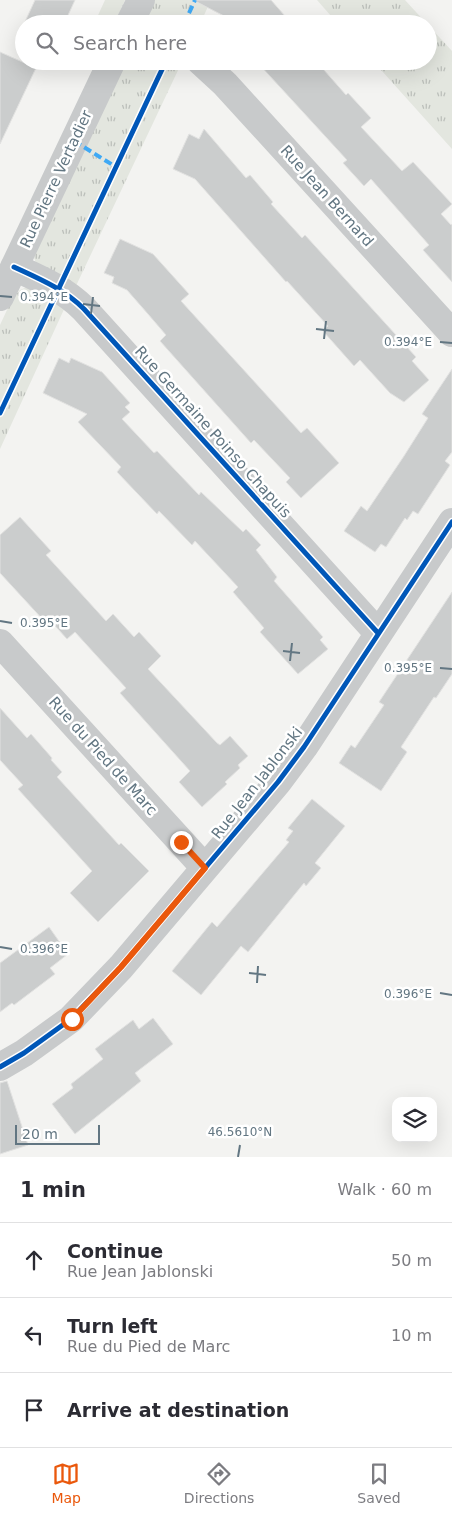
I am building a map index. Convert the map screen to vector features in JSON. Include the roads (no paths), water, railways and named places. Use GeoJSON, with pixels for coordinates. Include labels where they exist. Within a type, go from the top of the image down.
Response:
{"type":"FeatureCollection","features":[{"type":"Feature","properties":{"kind":"street"},"geometry":{"type":"LineString","coordinates":[[134,15],[141,0]]}},
{"type":"Feature","properties":{"kind":"street","name":"Rue Pierre Vertadier"},"geometry":{"type":"LineString","coordinates":[[0,297],[108,70]]}},
{"type":"Feature","properties":{"kind":"street","name":"Rue Jean Bernard"},"geometry":{"type":"LineString","coordinates":[[210,70],[225,84],[452,333]]}},
{"type":"Feature","properties":{"kind":"street","name":"Rue Germaine Poinso Chapuis"},"geometry":{"type":"LineString","coordinates":[[14,267],[58,288],[72,297],[84,309],[378,633]]}},
{"type":"Feature","properties":{"kind":"street","name":"Rue Jean Jablonski"},"geometry":{"type":"LineString","coordinates":[[0,1067],[24,1053],[72,1019],[121,967],[278,782],[304,747],[452,522]]}},
{"type":"Feature","properties":{"kind":"street","name":"Rue du Pied de Marc"},"geometry":{"type":"LineString","coordinates":[[0,643],[205,868]]}}]}
